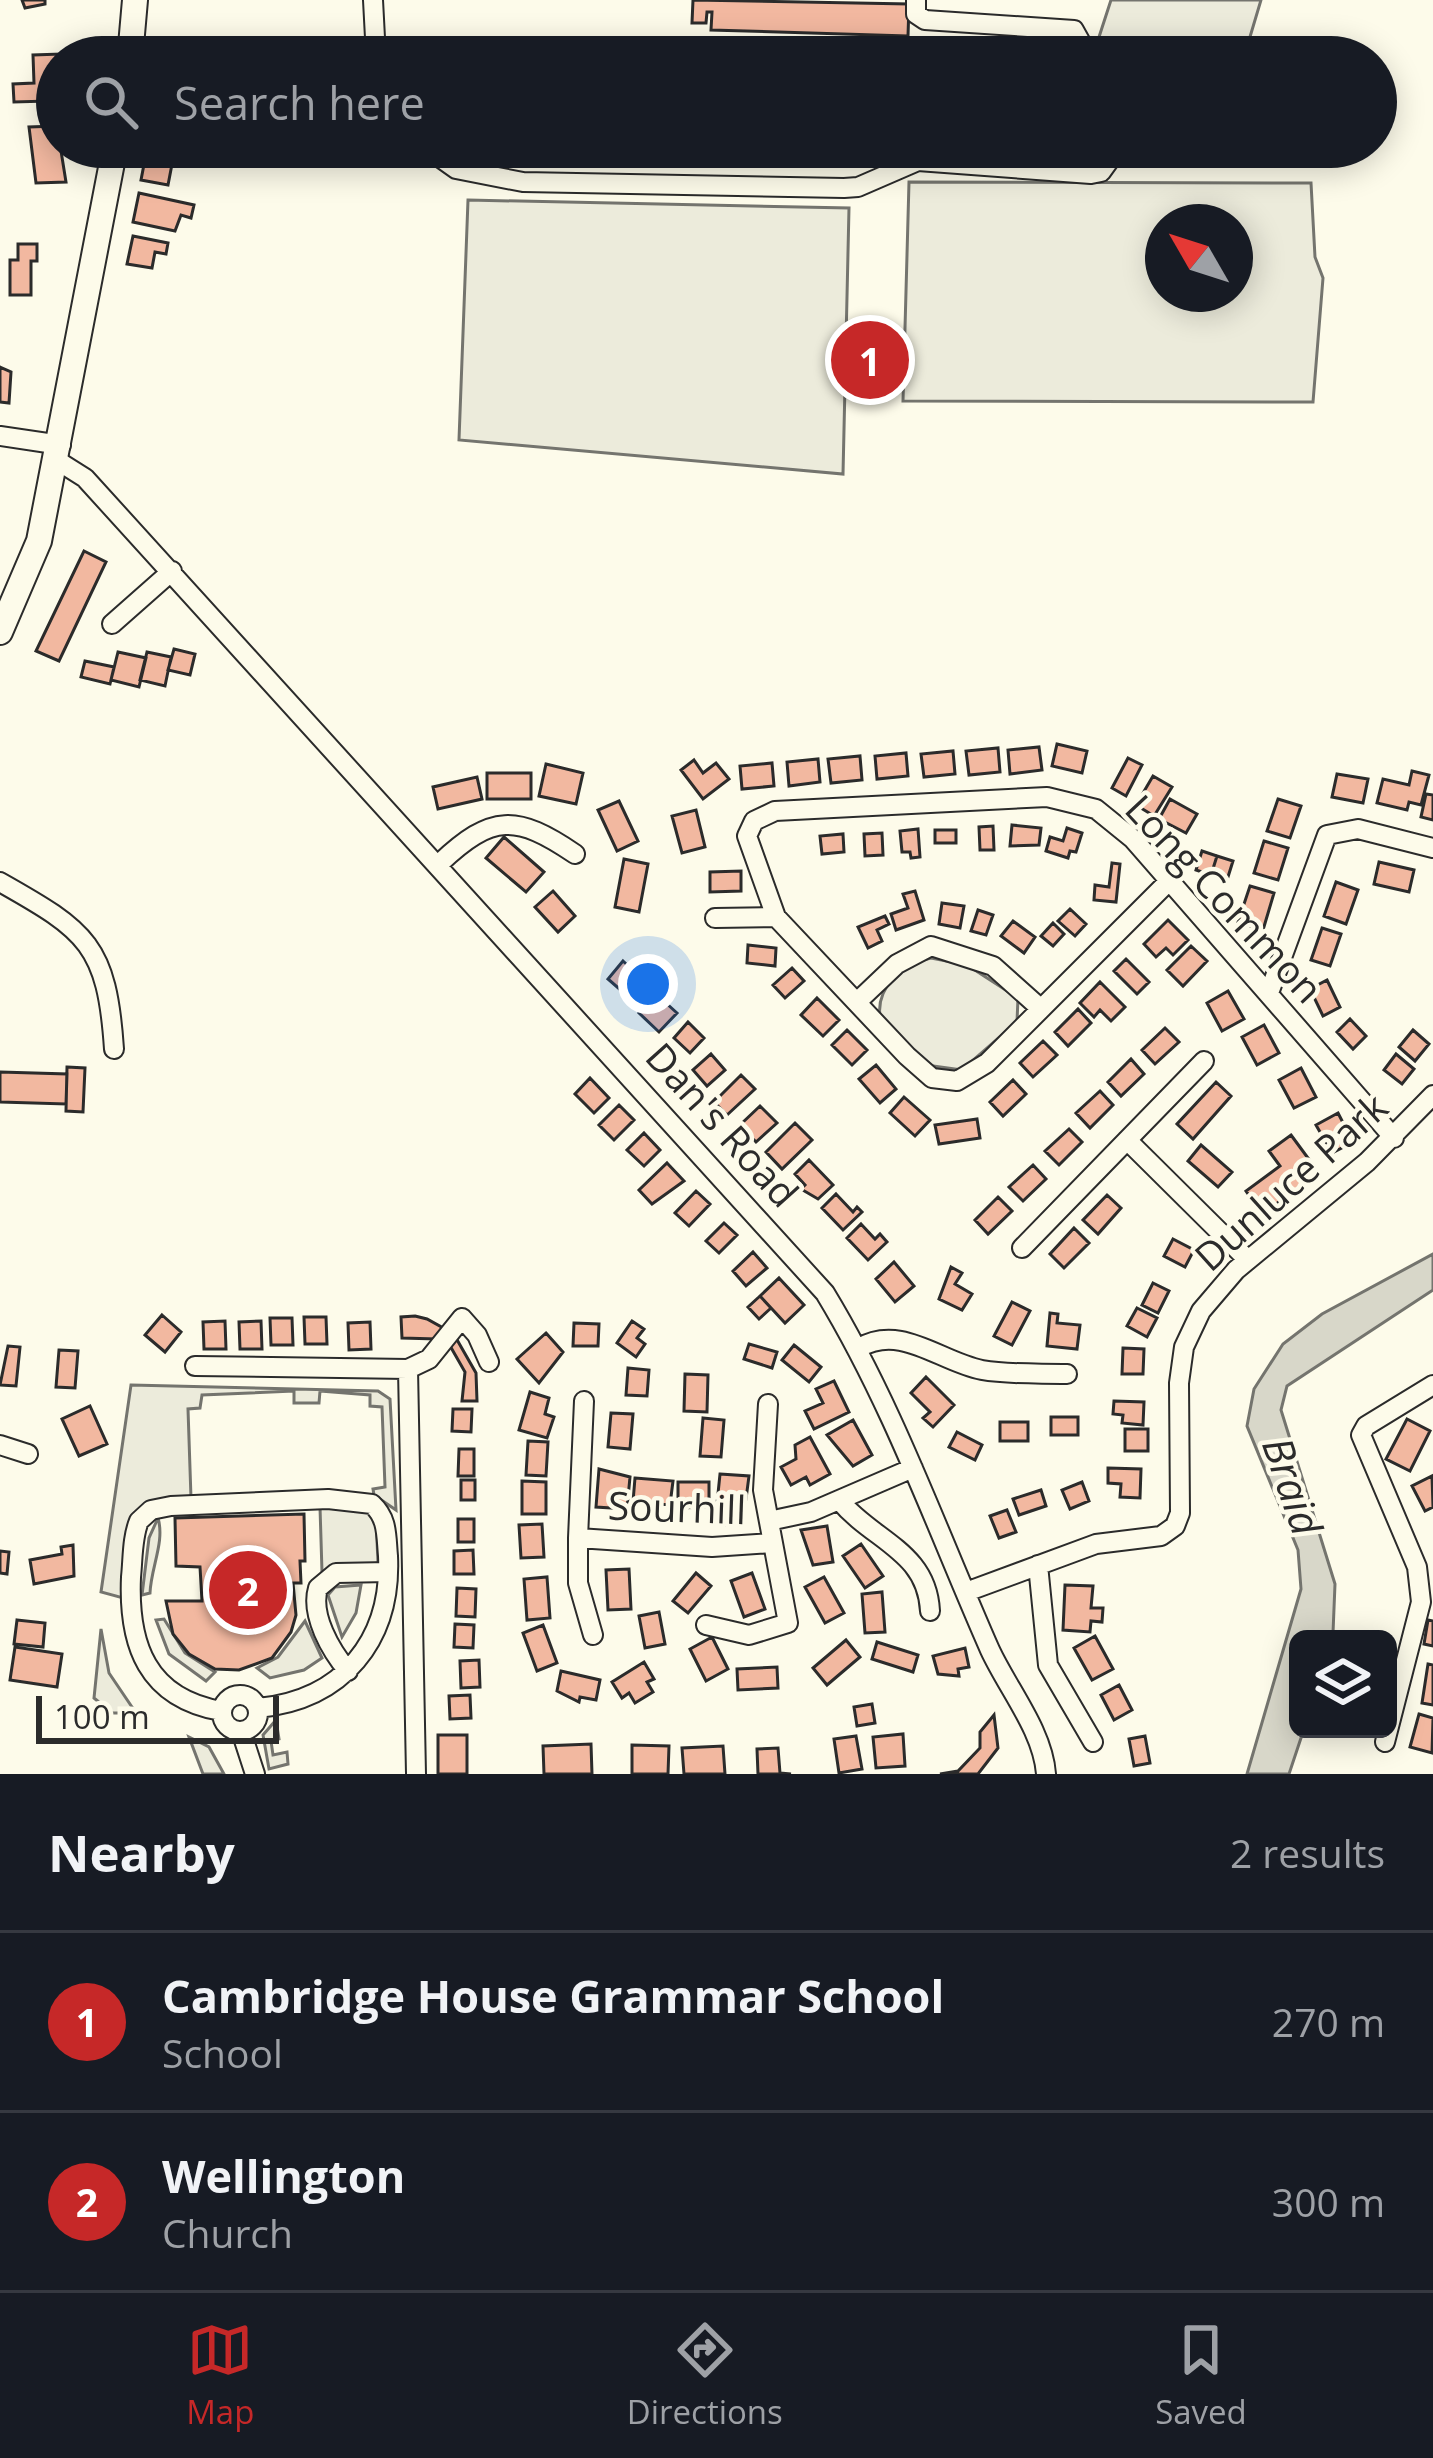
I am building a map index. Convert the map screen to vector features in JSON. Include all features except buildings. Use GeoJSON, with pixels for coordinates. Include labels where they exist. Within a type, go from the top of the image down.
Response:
{"type":"FeatureCollection","features":[{"type":"Feature","properties":{"kind":"main road"},"geometry":{"type":"LineString","coordinates":[[132,36],[135,0]]}},
{"type":"Feature","properties":{"kind":"main road"},"geometry":{"type":"LineString","coordinates":[[0,632],[39,541],[111,168]]}},
{"type":"Feature","properties":{"kind":"street"},"geometry":{"type":"LineString","coordinates":[[373,0],[375,36]]}},
{"type":"Feature","properties":{"kind":"street"},"geometry":{"type":"LineString","coordinates":[[916,0],[916,14],[925,20],[1074,30],[1077,36]]}},
{"type":"Feature","properties":{"kind":"street"},"geometry":{"type":"LineString","coordinates":[[455,168],[523,182],[844,188],[858,188],[902,168]]}},
{"type":"Feature","properties":{"kind":"street"},"geometry":{"type":"LineString","coordinates":[[1011,168],[1091,174],[1104,168]]}},
{"type":"Feature","properties":{"kind":"street"},"geometry":{"type":"LineString","coordinates":[[0,436],[59,453]]}},
{"type":"Feature","properties":{"kind":"street","name":"Dan's Road"},"geometry":{"type":"LineString","coordinates":[[59,453],[440,863],[825,1293],[859,1348],[1038,1742],[1046,1774]]}},
{"type":"Feature","properties":{"kind":"street"},"geometry":{"type":"LineString","coordinates":[[112,624],[172,571]]}},
{"type":"Feature","properties":{"kind":"street","name":"Long Common"},"geometry":{"type":"LineString","coordinates":[[776,917],[747,842],[750,826],[775,812],[1032,796],[1064,799],[1114,820],[1394,1138]]}},
{"type":"Feature","properties":{"kind":"street"},"geometry":{"type":"LineString","coordinates":[[440,863],[472,834],[495,825],[536,830],[575,854]]}},
{"type":"Feature","properties":{"kind":"street"},"geometry":{"type":"LineString","coordinates":[[1269,993],[1327,835],[1341,828],[1358,829],[1433,848]]}},
{"type":"Feature","properties":{"kind":"street"},"geometry":{"type":"LineString","coordinates":[[715,918],[776,917],[932,1078],[957,1081],[987,1063],[1169,881]]}},
{"type":"Feature","properties":{"kind":"street"},"geometry":{"type":"LineString","coordinates":[[0,882],[58,912],[96,956],[110,988],[114,1049]]}},
{"type":"Feature","properties":{"kind":"street"},"geometry":{"type":"LineString","coordinates":[[857,1002],[897,964],[932,946],[993,967],[1040,1008]]}},
{"type":"Feature","properties":{"kind":"street"},"geometry":{"type":"LineString","coordinates":[[1022,1248],[1204,1061]]}},
{"type":"Feature","properties":{"kind":"street","name":"Dunluce Park"},"geometry":{"type":"LineString","coordinates":[[966,1592],[1105,1542],[1161,1536],[1175,1526],[1184,1346],[1212,1296],[1394,1138],[1433,1095]]}},
{"type":"Feature","properties":{"kind":"street"},"geometry":{"type":"LineString","coordinates":[[1127,1139],[1248,1260]]}},
{"type":"Feature","properties":{"kind":"street"},"geometry":{"type":"LineString","coordinates":[[195,1366],[408,1369],[429,1359],[462,1318],[477,1335],[489,1362]]}},
{"type":"Feature","properties":{"kind":"street"},"geometry":{"type":"LineString","coordinates":[[859,1348],[874,1339],[891,1339],[980,1370],[1067,1374]]}},
{"type":"Feature","properties":{"kind":"street"},"geometry":{"type":"LineString","coordinates":[[408,1369],[416,1774]]}},
{"type":"Feature","properties":{"kind":"street"},"geometry":{"type":"LineString","coordinates":[[1385,1742],[1427,1603],[1417,1567],[1361,1435],[1366,1426],[1433,1384]]}},
{"type":"Feature","properties":{"kind":"street","name":"Sourhill"},"geometry":{"type":"LineString","coordinates":[[584,1402],[578,1583],[593,1635]]}},
{"type":"Feature","properties":{"kind":"street","name":"Sourhill"},"geometry":{"type":"LineString","coordinates":[[706,1625],[749,1635],[788,1623],[763,1490],[769,1404]]}},
{"type":"Feature","properties":{"kind":"street"},"geometry":{"type":"LineString","coordinates":[[0,1445],[28,1454]]}},
{"type":"Feature","properties":{"kind":"street","name":"Sourhill"},"geometry":{"type":"LineString","coordinates":[[769,1521],[799,1517],[913,1468]]}},
{"type":"Feature","properties":{"kind":"street"},"geometry":{"type":"LineString","coordinates":[[221,1711],[235,1694],[252,1698],[258,1708],[255,1724],[241,1731],[226,1726],[221,1711],[173,1692],[138,1650],[129,1615],[134,1540],[144,1515],[172,1506],[362,1499],[386,1522],[388,1572],[378,1628],[348,1671],[323,1691],[258,1708]]}},
{"type":"Feature","properties":{"kind":"street"},"geometry":{"type":"LineString","coordinates":[[839,1500],[861,1524],[916,1564],[926,1579],[930,1611]]}},
{"type":"Feature","properties":{"kind":"street","name":"Sourhill"},"geometry":{"type":"LineString","coordinates":[[578,1538],[712,1547],[772,1543]]}},
{"type":"Feature","properties":{"kind":"street"},"geometry":{"type":"LineString","coordinates":[[1038,1565],[1048,1665],[1093,1742]]}},
{"type":"Feature","properties":{"kind":"street"},"geometry":{"type":"LineString","coordinates":[[348,1671],[333,1654],[315,1603],[317,1588],[336,1574],[388,1572]]}},
{"type":"Feature","properties":{"kind":"street"},"geometry":{"type":"LineString","coordinates":[[241,1731],[255,1774]]}},
{"type":"Feature","properties":{"kind":"shaded area"},"geometry":{"type":"Polygon","coordinates":[[[1111,0],[1261,0],[1250,36],[1099,36],[1111,0]]]}},
{"type":"Feature","properties":{"kind":"shaded area"},"geometry":{"type":"Polygon","coordinates":[[[909,182],[1311,183],[1315,257],[1323,278],[1313,402],[903,401],[909,182]]]}},
{"type":"Feature","properties":{"kind":"shaded area"},"geometry":{"type":"Polygon","coordinates":[[[468,200],[849,208],[843,474],[459,440],[468,200]]]}},
{"type":"Feature","properties":{"kind":"shaded area"},"geometry":{"type":"Polygon","coordinates":[[[931,958],[967,965],[1018,998],[1017,1022],[962,1070],[926,1065],[880,1017],[882,996],[893,978],[931,958]]]}},
{"type":"Feature","properties":{"kind":"shaded area"},"geometry":{"type":"Polygon","coordinates":[[[131,1385],[378,1391],[390,1399],[396,1510],[374,1495],[373,1489],[385,1487],[382,1407],[370,1406],[370,1395],[320,1391],[319,1403],[294,1403],[294,1391],[202,1395],[200,1408],[188,1409],[191,1498],[141,1508],[123,1598],[101,1592],[131,1385]]]}},
{"type":"Feature","properties":{"kind":"shaded area"},"geometry":{"type":"Polygon","coordinates":[[[320,1507],[366,1508],[376,1518],[378,1563],[322,1572],[320,1507]]]}},
{"type":"Feature","properties":{"kind":"shaded area"},"geometry":{"type":"Polygon","coordinates":[[[158,1518],[160,1536],[150,1593],[142,1595],[149,1538],[158,1518]]]}},
{"type":"Feature","properties":{"kind":"shaded area"},"geometry":{"type":"Polygon","coordinates":[[[361,1585],[356,1613],[342,1637],[328,1595],[335,1587],[361,1585]]]}},
{"type":"Feature","properties":{"kind":"shaded area"},"geometry":{"type":"Polygon","coordinates":[[[164,1619],[185,1653],[215,1672],[206,1681],[169,1654],[156,1620],[164,1619]]]}},
{"type":"Feature","properties":{"kind":"shaded area"},"geometry":{"type":"Polygon","coordinates":[[[305,1621],[322,1658],[304,1670],[270,1678],[257,1668],[278,1657],[305,1621]]]}},
{"type":"Feature","properties":{"kind":"shaded area"},"geometry":{"type":"Polygon","coordinates":[[[101,1629],[109,1673],[136,1713],[112,1713],[94,1698],[101,1629]]]}},
{"type":"Feature","properties":{"kind":"shaded area"},"geometry":{"type":"Polygon","coordinates":[[[276,1720],[279,1739],[271,1741],[273,1755],[287,1752],[288,1764],[269,1769],[263,1735],[276,1720]]]}},
{"type":"Feature","properties":{"kind":"shaded area"},"geometry":{"type":"Polygon","coordinates":[[[189,1737],[209,1747],[224,1774],[203,1774],[189,1737]]]}},
{"type":"Feature","properties":{"kind":"water","name":"Braid"},"geometry":{"type":"Polygon","coordinates":[[[1433,1254],[1433,1290],[1287,1386],[1281,1410],[1335,1584],[1333,1630],[1289,1630],[1301,1589],[1298,1550],[1247,1426],[1254,1389],[1283,1344],[1322,1314],[1433,1254]]]}},
{"type":"Feature","properties":{"kind":"water"},"geometry":{"type":"Polygon","coordinates":[[[1289,1630],[1289,1738],[1301,1738],[1289,1774],[1247,1774],[1289,1630]]]}},
{"type":"Feature","properties":{"kind":"place","name":"Cambridge House Grammar School"},"geometry":{"type":"Point","coordinates":[870,360]}},
{"type":"Feature","properties":{"kind":"place","name":"Wellington"},"geometry":{"type":"Point","coordinates":[248,1590]}}]}
